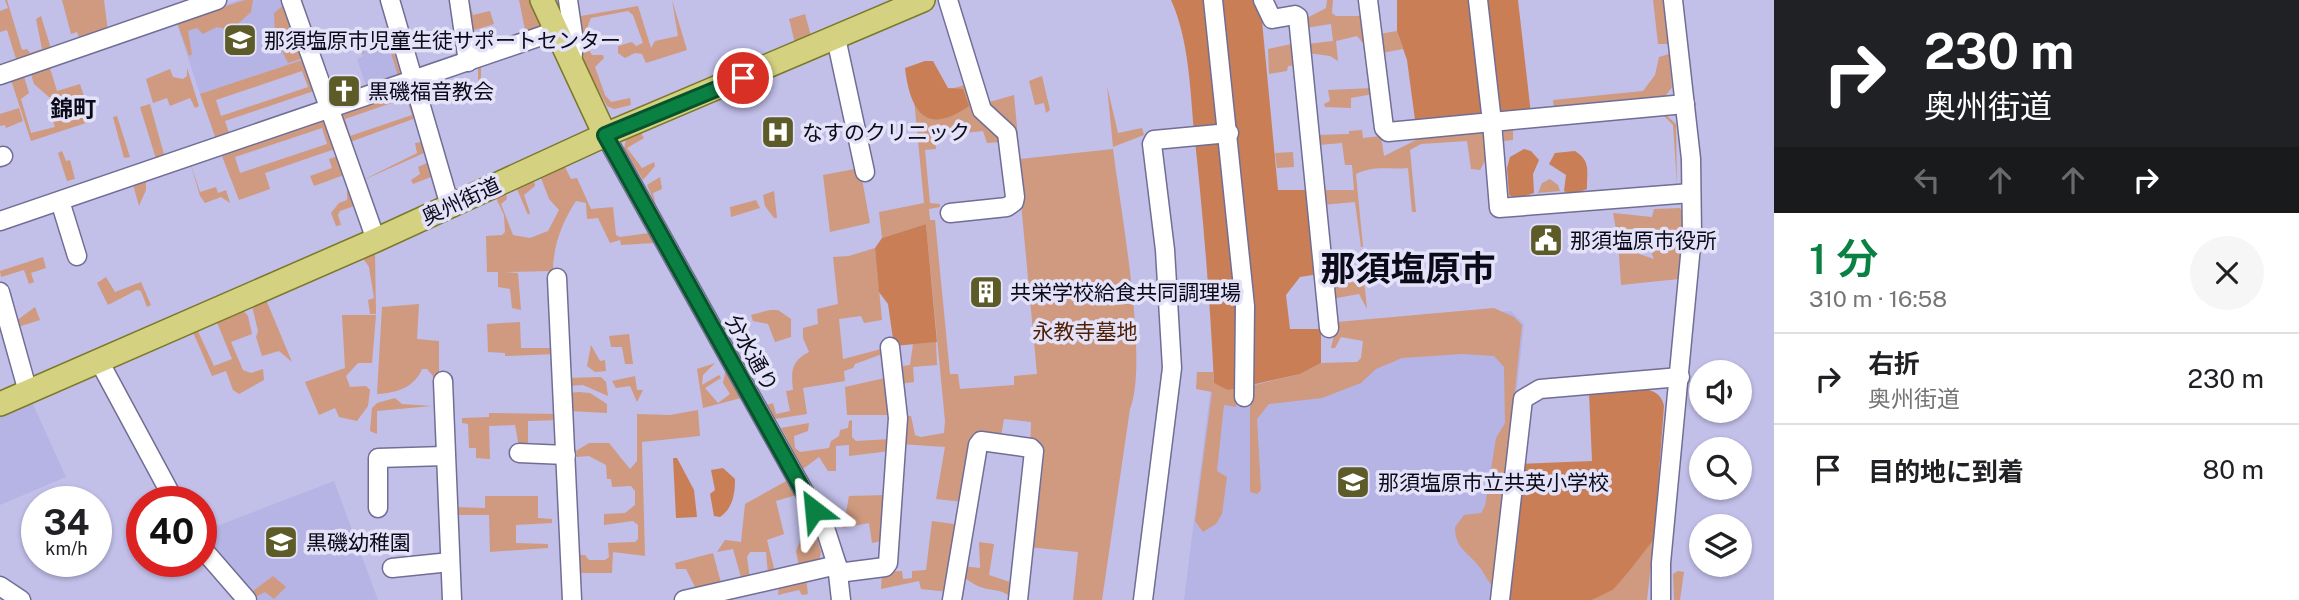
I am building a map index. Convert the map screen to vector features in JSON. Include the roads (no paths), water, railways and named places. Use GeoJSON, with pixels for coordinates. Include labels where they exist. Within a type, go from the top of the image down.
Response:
{"type":"FeatureCollection","features":[{"type":"Feature","properties":{"kind":"main road"},"geometry":{"type":"LineString","coordinates":[[542,0],[605,135]]}},
{"type":"Feature","properties":{"kind":"main road","name":"奥州街道"},"geometry":{"type":"LineString","coordinates":[[0,404],[376,240],[605,135],[923,0]]}},
{"type":"Feature","properties":{"kind":"street"},"geometry":{"type":"LineString","coordinates":[[0,75],[218,0]]}},
{"type":"Feature","properties":{"kind":"street"},"geometry":{"type":"LineString","coordinates":[[291,0],[376,240]]}},
{"type":"Feature","properties":{"kind":"street"},"geometry":{"type":"LineString","coordinates":[[390,0],[450,206]]}},
{"type":"Feature","properties":{"kind":"street"},"geometry":{"type":"LineString","coordinates":[[459,0],[468,62]]}},
{"type":"Feature","properties":{"kind":"street"},"geometry":{"type":"LineString","coordinates":[[568,0],[574,41],[571,66]]}},
{"type":"Feature","properties":{"kind":"street"},"geometry":{"type":"LineString","coordinates":[[948,0],[982,110],[1007,133],[1015,197],[1014,202],[1007,207],[950,213]]}},
{"type":"Feature","properties":{"kind":"street"},"geometry":{"type":"LineString","coordinates":[[1213,0],[1245,306],[1244,397]]}},
{"type":"Feature","properties":{"kind":"street"},"geometry":{"type":"LineString","coordinates":[[1263,0],[1272,19],[1295,15],[1298,17],[1329,328]]}},
{"type":"Feature","properties":{"kind":"street"},"geometry":{"type":"LineString","coordinates":[[1368,0],[1384,128],[1388,132],[1685,104]]}},
{"type":"Feature","properties":{"kind":"street"},"geometry":{"type":"LineString","coordinates":[[1478,0],[1499,208],[1690,193]]}},
{"type":"Feature","properties":{"kind":"street"},"geometry":{"type":"LineString","coordinates":[[1661,600],[1661,563],[1692,235],[1685,104],[1673,0]]}},
{"type":"Feature","properties":{"kind":"street"},"geometry":{"type":"LineString","coordinates":[[0,221],[556,32]]}},
{"type":"Feature","properties":{"kind":"street"},"geometry":{"type":"LineString","coordinates":[[836,38],[865,172]]}},
{"type":"Feature","properties":{"kind":"street"},"geometry":{"type":"LineString","coordinates":[[1143,600],[1172,368],[1166,263],[1152,144],[1154,140],[1229,133]]}},
{"type":"Feature","properties":{"kind":"street","name":"分水通り"},"geometry":{"type":"LineString","coordinates":[[605,135],[826,531],[837,569],[841,600]]}},
{"type":"Feature","properties":{"kind":"street"},"geometry":{"type":"LineString","coordinates":[[60,201],[77,256]]}},
{"type":"Feature","properties":{"kind":"street"},"geometry":{"type":"LineString","coordinates":[[557,278],[572,600]]}},
{"type":"Feature","properties":{"kind":"street"},"geometry":{"type":"LineString","coordinates":[[0,292],[28,392]]}},
{"type":"Feature","properties":{"kind":"street"},"geometry":{"type":"LineString","coordinates":[[684,600],[837,569],[884,567],[888,563],[898,418],[890,347]]}},
{"type":"Feature","properties":{"kind":"street"},"geometry":{"type":"LineString","coordinates":[[99,361],[166,486]]}},
{"type":"Feature","properties":{"kind":"street"},"geometry":{"type":"LineString","coordinates":[[1500,600],[1523,399],[1540,388],[1680,377]]}},
{"type":"Feature","properties":{"kind":"street"},"geometry":{"type":"LineString","coordinates":[[443,381],[452,600]]}},
{"type":"Feature","properties":{"kind":"street"},"geometry":{"type":"LineString","coordinates":[[952,600],[978,445],[981,441],[1031,448],[1034,452],[1018,600]]}},
{"type":"Feature","properties":{"kind":"street"},"geometry":{"type":"LineString","coordinates":[[519,453],[566,455]]}},
{"type":"Feature","properties":{"kind":"street"},"geometry":{"type":"LineString","coordinates":[[378,509],[377,458],[445,456]]}},
{"type":"Feature","properties":{"kind":"street"},"geometry":{"type":"LineString","coordinates":[[391,568],[450,562]]}},
{"type":"Feature","properties":{"kind":"street"},"geometry":{"type":"LineString","coordinates":[[217,565],[247,600]]}},
{"type":"Feature","properties":{"kind":"street"},"geometry":{"type":"LineString","coordinates":[[0,586],[21,600]]}},
{"type":"Feature","properties":{"kind":"place","name":"那須塩原市児童生徒サポートセンター"},"geometry":{"type":"Point","coordinates":[240,40]}},
{"type":"Feature","properties":{"kind":"place","name":"黒磯福音教会"},"geometry":{"type":"Point","coordinates":[344,91]}},
{"type":"Feature","properties":{"kind":"place","name":"なすのクリニック"},"geometry":{"type":"Point","coordinates":[778,132]}},
{"type":"Feature","properties":{"kind":"place","name":"那須塩原市役所"},"geometry":{"type":"Point","coordinates":[1546,240]}},
{"type":"Feature","properties":{"kind":"place","name":"共栄学校給食共同調理場"},"geometry":{"type":"Point","coordinates":[986,292]}},
{"type":"Feature","properties":{"kind":"place","name":"那須塩原市立共英小学校"},"geometry":{"type":"Point","coordinates":[1353,482]}},
{"type":"Feature","properties":{"kind":"place","name":"黒磯幼稚園"},"geometry":{"type":"Point","coordinates":[281,542]}},
{"type":"Feature","properties":{"kind":"district","name":"錦町"},"geometry":{"type":"Point","coordinates":[73,108]}},
{"type":"Feature","properties":{"kind":"district","name":"那須塩原市"},"geometry":{"type":"Point","coordinates":[1408,268]}},
{"type":"Feature","properties":{"kind":"park label","name":"永教寺墓地"},"geometry":{"type":"Point","coordinates":[1085,331]}}]}
